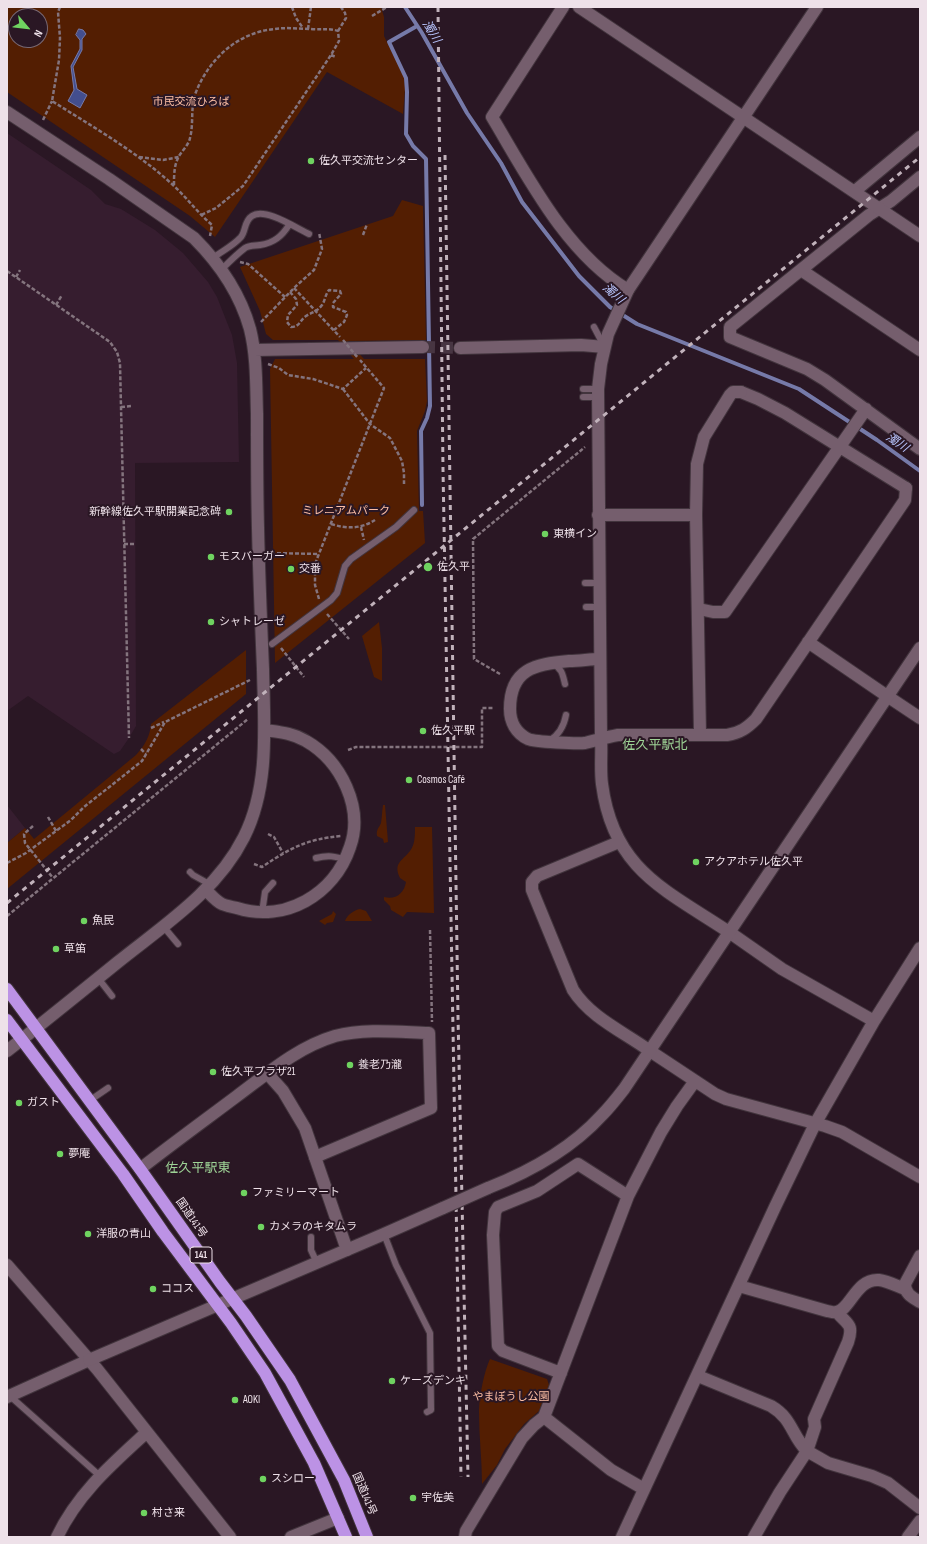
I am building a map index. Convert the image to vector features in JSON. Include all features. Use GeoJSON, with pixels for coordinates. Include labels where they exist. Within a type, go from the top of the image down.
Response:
{"type":"FeatureCollection","features":[{"type":"Feature","properties":{"kind":"highway","name":"国道141号"},"geometry":{"type":"LineString","coordinates":[[7,989],[140,1169],[233,1298],[294,1387],[344,1480],[367,1537]]}},
{"type":"Feature","properties":{"kind":"highway","name":"141"},"geometry":{"type":"LineString","coordinates":[[7,1020],[100,1142],[163,1232],[232,1322],[265,1373],[310,1456],[346,1537]]}},
{"type":"Feature","properties":{"kind":"street"},"geometry":{"type":"LineString","coordinates":[[563,7],[492,117],[541,199],[597,266],[626,294]]}},
{"type":"Feature","properties":{"kind":"street"},"geometry":{"type":"LineString","coordinates":[[579,7],[920,236]]}},
{"type":"Feature","properties":{"kind":"street"},"geometry":{"type":"LineString","coordinates":[[816,7],[626,294],[613,321],[605,347],[597,393],[602,782],[611,822],[619,842],[636,865],[657,885],[782,970],[874,1021]]}},
{"type":"Feature","properties":{"kind":"street"},"geometry":{"type":"LineString","coordinates":[[7,112],[194,238],[222,269],[232,284],[243,309],[250,330],[254,350],[256,378],[258,528],[265,730],[261,790],[245,836],[231,861],[208,888],[164,926],[7,1051]]}},
{"type":"Feature","properties":{"kind":"street"},"geometry":{"type":"LineString","coordinates":[[855,191],[920,137]]}},
{"type":"Feature","properties":{"kind":"street"},"geometry":{"type":"LineString","coordinates":[[920,177],[891,201],[869,215],[730,327],[730,337],[807,369],[825,380],[864,412],[920,449]]}},
{"type":"Feature","properties":{"kind":"street"},"geometry":{"type":"LineString","coordinates":[[801,270],[920,350]]}},
{"type":"Feature","properties":{"kind":"street"},"geometry":{"type":"LineString","coordinates":[[460,348],[581,345],[605,347]]}},
{"type":"Feature","properties":{"kind":"street"},"geometry":{"type":"LineString","coordinates":[[254,350],[423,347]]}},
{"type":"Feature","properties":{"kind":"street"},"geometry":{"type":"LineString","coordinates":[[600,659],[550,663],[530,669],[516,681],[512,688],[510,717],[513,726],[527,739],[534,741],[584,743],[618,735],[727,735],[735,734],[747,728],[756,719],[904,500],[906,488],[840,446],[758,398],[741,392],[733,392],[730,395],[704,437],[697,464],[696,515],[700,734]]}},
{"type":"Feature","properties":{"kind":"street"},"geometry":{"type":"LineString","coordinates":[[698,609],[713,612],[724,612],[864,412]]}},
{"type":"Feature","properties":{"kind":"street"},"geometry":{"type":"LineString","coordinates":[[598,516],[696,515]]}},
{"type":"Feature","properties":{"kind":"street"},"geometry":{"type":"LineString","coordinates":[[808,642],[920,718]]}},
{"type":"Feature","properties":{"kind":"street"},"geometry":{"type":"LineString","coordinates":[[8,1395],[348,1250],[527,1171],[572,1142],[602,1116],[624,1089],[920,648]]}},
{"type":"Feature","properties":{"kind":"street"},"geometry":{"type":"LineString","coordinates":[[208,888],[222,904],[247,912],[266,913],[289,909],[312,898],[331,880],[346,860],[354,836],[354,824],[349,792],[342,777],[324,754],[305,740],[294,735],[265,730]]}},
{"type":"Feature","properties":{"kind":"street"},"geometry":{"type":"LineString","coordinates":[[619,842],[537,876],[532,882],[532,890],[578,999],[593,1013],[715,1094],[726,1099],[842,1132],[920,1177]]}},
{"type":"Feature","properties":{"kind":"street"},"geometry":{"type":"LineString","coordinates":[[622,1537],[815,1124],[874,1021],[916,964],[920,948]]}},
{"type":"Feature","properties":{"kind":"street"},"geometry":{"type":"LineString","coordinates":[[140,1169],[267,1073],[314,1043],[337,1036],[366,1032],[429,1032],[431,1108],[315,1157]]}},
{"type":"Feature","properties":{"kind":"street"},"geometry":{"type":"LineString","coordinates":[[267,1073],[283,1091],[305,1128],[348,1250]]}},
{"type":"Feature","properties":{"kind":"street"},"geometry":{"type":"LineString","coordinates":[[465,1537],[466,1531],[522,1438],[544,1417],[628,1196],[661,1132],[695,1081]]}},
{"type":"Feature","properties":{"kind":"street"},"geometry":{"type":"LineString","coordinates":[[561,1373],[503,1351],[498,1346],[493,1235],[495,1212],[498,1207],[537,1190],[578,1164],[628,1196]]}},
{"type":"Feature","properties":{"kind":"street"},"geometry":{"type":"LineString","coordinates":[[920,1256],[905,1284],[905,1289],[908,1294],[920,1302]]}},
{"type":"Feature","properties":{"kind":"street"},"geometry":{"type":"LineString","coordinates":[[7,1265],[89,1360],[230,1537]]}},
{"type":"Feature","properties":{"kind":"street"},"geometry":{"type":"LineString","coordinates":[[739,1286],[826,1311],[837,1312],[842,1309],[861,1286],[871,1281],[878,1280],[905,1289]]}},
{"type":"Feature","properties":{"kind":"street"},"geometry":{"type":"LineString","coordinates":[[754,1537],[807,1450],[813,1434],[814,1419],[848,1342],[851,1332],[850,1325],[837,1312]]}},
{"type":"Feature","properties":{"kind":"street"},"geometry":{"type":"LineString","coordinates":[[698,1376],[771,1406],[781,1412],[787,1419],[801,1445],[807,1450],[828,1462],[872,1476],[888,1483],[920,1508]]}},
{"type":"Feature","properties":{"kind":"street"},"geometry":{"type":"LineString","coordinates":[[544,1417],[611,1470],[644,1489]]}},
{"type":"Feature","properties":{"kind":"street"},"geometry":{"type":"LineString","coordinates":[[57,1537],[71,1511],[100,1476],[147,1432]]}},
{"type":"Feature","properties":{"kind":"street"},"geometry":{"type":"LineString","coordinates":[[291,1537],[338,1518]]}},
{"type":"Feature","properties":{"kind":"street"},"geometry":{"type":"LineString","coordinates":[[908,1537],[920,1521]]}},
{"type":"Feature","properties":{"kind":"lane"},"geometry":{"type":"LineString","coordinates":[[213,258],[242,236],[246,222],[252,216],[260,213],[268,214],[309,234]]}},
{"type":"Feature","properties":{"kind":"lane"},"geometry":{"type":"LineString","coordinates":[[222,269],[246,248],[252,245],[259,246],[278,239],[283,235],[289,225]]}},
{"type":"Feature","properties":{"kind":"lane"},"geometry":{"type":"LineString","coordinates":[[594,327],[605,347]]}},
{"type":"Feature","properties":{"kind":"lane"},"geometry":{"type":"LineString","coordinates":[[583,389],[597,393]]}},
{"type":"Feature","properties":{"kind":"lane"},"geometry":{"type":"LineString","coordinates":[[583,397],[597,393]]}},
{"type":"Feature","properties":{"kind":"lane"},"geometry":{"type":"LineString","coordinates":[[274,643],[331,600],[337,593],[345,566],[351,559],[396,528],[414,510]]}},
{"type":"Feature","properties":{"kind":"lane"},"geometry":{"type":"LineString","coordinates":[[585,583],[600,583]]}},
{"type":"Feature","properties":{"kind":"lane"},"geometry":{"type":"LineString","coordinates":[[586,607],[600,607]]}},
{"type":"Feature","properties":{"kind":"lane"},"geometry":{"type":"LineString","coordinates":[[550,663],[559,668],[563,674],[565,684]]}},
{"type":"Feature","properties":{"kind":"lane"},"geometry":{"type":"LineString","coordinates":[[549,741],[559,733],[565,724],[566,715]]}},
{"type":"Feature","properties":{"kind":"lane"},"geometry":{"type":"LineString","coordinates":[[316,858],[327,855],[346,860]]}},
{"type":"Feature","properties":{"kind":"lane"},"geometry":{"type":"LineString","coordinates":[[190,872],[208,888]]}},
{"type":"Feature","properties":{"kind":"lane"},"geometry":{"type":"LineString","coordinates":[[262,913],[265,892],[272,883]]}},
{"type":"Feature","properties":{"kind":"lane"},"geometry":{"type":"LineString","coordinates":[[164,926],[178,944]]}},
{"type":"Feature","properties":{"kind":"lane"},"geometry":{"type":"LineString","coordinates":[[98,978],[112,996]]}},
{"type":"Feature","properties":{"kind":"lane"},"geometry":{"type":"LineString","coordinates":[[89,1101],[108,1088]]}},
{"type":"Feature","properties":{"kind":"lane"},"geometry":{"type":"LineString","coordinates":[[384,1234],[396,1265],[430,1333],[431,1410],[427,1412]]}},
{"type":"Feature","properties":{"kind":"lane"},"geometry":{"type":"LineString","coordinates":[[311,1238],[311,1250],[317,1263]]}},
{"type":"Feature","properties":{"kind":"lane"},"geometry":{"type":"LineString","coordinates":[[8,1395],[100,1476]]}},
{"type":"Feature","properties":{"kind":"path"},"geometry":{"type":"LineString","coordinates":[[43,120],[52,100],[59,60],[60,38],[58,12],[60,7]]}},
{"type":"Feature","properties":{"kind":"path"},"geometry":{"type":"LineString","coordinates":[[292,7],[296,18],[303,28]]}},
{"type":"Feature","properties":{"kind":"path"},"geometry":{"type":"LineString","coordinates":[[308,29],[311,7]]}},
{"type":"Feature","properties":{"kind":"path"},"geometry":{"type":"LineString","coordinates":[[201,216],[216,208],[243,186],[331,55],[339,41],[338,31],[346,18],[341,7]]}},
{"type":"Feature","properties":{"kind":"path"},"geometry":{"type":"LineString","coordinates":[[372,16],[387,7]]}},
{"type":"Feature","properties":{"kind":"path"},"geometry":{"type":"LineString","coordinates":[[174,185],[174,170],[179,157],[190,140],[192,107],[195,93],[214,60],[232,45],[252,34],[274,29],[331,28],[338,31]]}},
{"type":"Feature","properties":{"kind":"path"},"geometry":{"type":"LineString","coordinates":[[331,55],[336,57]]}},
{"type":"Feature","properties":{"kind":"path"},"geometry":{"type":"LineString","coordinates":[[52,100],[138,157],[174,185],[201,216],[212,225],[210,236]]}},
{"type":"Feature","properties":{"kind":"path"},"geometry":{"type":"LineString","coordinates":[[138,157],[163,160],[179,157]]}},
{"type":"Feature","properties":{"kind":"path"},"geometry":{"type":"LineString","coordinates":[[363,235],[367,224]]}},
{"type":"Feature","properties":{"kind":"path"},"geometry":{"type":"LineString","coordinates":[[261,322],[314,270],[322,249],[320,232]]}},
{"type":"Feature","properties":{"kind":"path"},"geometry":{"type":"LineString","coordinates":[[231,260],[248,264],[285,297]]}},
{"type":"Feature","properties":{"kind":"path"},"geometry":{"type":"LineString","coordinates":[[16,277],[20,270]]}},
{"type":"Feature","properties":{"kind":"path"},"geometry":{"type":"LineString","coordinates":[[7,271],[110,342],[117,352],[120,363],[129,738]]}},
{"type":"Feature","properties":{"kind":"path"},"geometry":{"type":"LineString","coordinates":[[290,292],[296,299],[297,305],[288,315],[287,322],[291,327],[295,327],[306,316],[316,312],[323,304],[325,296],[329,290],[340,291],[341,294],[333,303],[333,307],[346,312],[347,315],[344,322],[334,330],[316,312],[294,288]]}},
{"type":"Feature","properties":{"kind":"path"},"geometry":{"type":"LineString","coordinates":[[56,305],[62,295]]}},
{"type":"Feature","properties":{"kind":"path"},"geometry":{"type":"LineString","coordinates":[[343,340],[384,388],[315,564],[315,585],[321,607],[349,639]]}},
{"type":"Feature","properties":{"kind":"path"},"geometry":{"type":"LineString","coordinates":[[268,364],[278,368],[288,375],[313,379],[343,389],[370,424],[390,438],[402,461],[404,484]]}},
{"type":"Feature","properties":{"kind":"path"},"geometry":{"type":"LineString","coordinates":[[343,389],[366,368]]}},
{"type":"Feature","properties":{"kind":"path"},"geometry":{"type":"LineString","coordinates":[[121,406],[132,406]]}},
{"type":"Feature","properties":{"kind":"path"},"geometry":{"type":"LineString","coordinates":[[500,674],[474,660],[473,539],[585,447]]}},
{"type":"Feature","properties":{"kind":"path"},"geometry":{"type":"LineString","coordinates":[[331,524],[342,528],[361,527],[375,520]]}},
{"type":"Feature","properties":{"kind":"path"},"geometry":{"type":"LineString","coordinates":[[124,544],[134,544]]}},
{"type":"Feature","properties":{"kind":"path"},"geometry":{"type":"LineString","coordinates":[[271,553],[319,554]]}},
{"type":"Feature","properties":{"kind":"path"},"geometry":{"type":"LineString","coordinates":[[274,643],[304,677]]}},
{"type":"Feature","properties":{"kind":"path"},"geometry":{"type":"LineString","coordinates":[[151,728],[250,680]]}},
{"type":"Feature","properties":{"kind":"path"},"geometry":{"type":"LineString","coordinates":[[348,750],[356,747],[482,747],[482,708],[494,708]]}},
{"type":"Feature","properties":{"kind":"path"},"geometry":{"type":"LineString","coordinates":[[7,916],[248,719]]}},
{"type":"Feature","properties":{"kind":"path"},"geometry":{"type":"LineString","coordinates":[[7,863],[30,850],[71,820],[84,807],[142,761],[165,722]]}},
{"type":"Feature","properties":{"kind":"path"},"geometry":{"type":"LineString","coordinates":[[141,749],[146,754]]}},
{"type":"Feature","properties":{"kind":"path"},"geometry":{"type":"LineString","coordinates":[[48,817],[56,831]]}},
{"type":"Feature","properties":{"kind":"path"},"geometry":{"type":"LineString","coordinates":[[33,826],[24,834],[25,843],[53,878]]}},
{"type":"Feature","properties":{"kind":"path"},"geometry":{"type":"LineString","coordinates":[[268,834],[274,837],[283,853]]}},
{"type":"Feature","properties":{"kind":"path"},"geometry":{"type":"LineString","coordinates":[[254,864],[262,867],[283,853],[305,842],[346,836]]}},
{"type":"Feature","properties":{"kind":"path"},"geometry":{"type":"LineString","coordinates":[[429,1032],[432,1024],[430,930]]}},
{"type":"Feature","properties":{"kind":"shaded area"},"geometry":{"type":"Polygon","coordinates":[[[7,133],[91,190],[105,204],[121,209],[155,230],[183,253],[208,282],[217,297],[232,335],[237,363],[239,462],[135,463],[136,726],[120,751],[114,754],[28,696],[7,711],[7,133]]]}},
{"type":"Feature","properties":{"kind":"shaded area"},"geometry":{"type":"Polygon","coordinates":[[[7,805],[25,828],[7,843],[7,805]]]}},
{"type":"Feature","properties":{"kind":"green space","name":"市民交流ひろば"},"geometry":{"type":"Polygon","coordinates":[[[7,7],[381,7],[384,17],[384,36],[404,77],[405,88],[403,114],[327,72],[215,237],[190,216],[7,92],[7,7]]]}},
{"type":"Feature","properties":{"kind":"green space","name":"ミレニアムパーク"},"geometry":{"type":"Polygon","coordinates":[[[402,200],[423,206],[426,340],[348,341],[364,359],[425,359],[427,401],[425,411],[417,431],[419,511],[423,511],[425,543],[275,663],[270,369],[275,359],[354,359],[338,340],[273,340],[266,334],[260,311],[240,267],[393,216],[402,200]]]}},
{"type":"Feature","properties":{"kind":"green space"},"geometry":{"type":"Polygon","coordinates":[[[379,622],[382,648],[382,681],[374,677],[362,636],[379,622]]]}},
{"type":"Feature","properties":{"kind":"green space"},"geometry":{"type":"Polygon","coordinates":[[[246,650],[246,694],[7,889],[7,843],[25,828],[34,839],[136,755],[142,748],[150,732],[151,724],[246,650]]]}},
{"type":"Feature","properties":{"kind":"green space"},"geometry":{"type":"Polygon","coordinates":[[[383,805],[385,805],[388,842],[384,843],[383,839],[377,836],[377,830],[381,823],[383,805]]]}},
{"type":"Feature","properties":{"kind":"green space"},"geometry":{"type":"Polygon","coordinates":[[[415,827],[432,827],[434,913],[407,912],[403,917],[391,910],[390,906],[384,900],[384,897],[395,897],[401,893],[405,886],[406,882],[400,878],[397,869],[401,860],[413,846],[415,827]]]}},
{"type":"Feature","properties":{"kind":"green space"},"geometry":{"type":"Polygon","coordinates":[[[360,909],[366,911],[372,921],[345,921],[351,913],[360,909]]]}},
{"type":"Feature","properties":{"kind":"green space"},"geometry":{"type":"Polygon","coordinates":[[[333,911],[336,914],[333,922],[325,925],[319,921],[332,914],[333,911]]]}},
{"type":"Feature","properties":{"kind":"green space","name":"やまぼうし公園"},"geometry":{"type":"Polygon","coordinates":[[[490,1359],[547,1379],[549,1385],[539,1411],[524,1424],[505,1449],[497,1465],[482,1484],[479,1407],[484,1378],[490,1359]]]}},
{"type":"Feature","properties":{"kind":"water"},"geometry":{"type":"Polygon","coordinates":[[[79,29],[83,30],[86,34],[82,39],[82,50],[73,67],[77,89],[87,95],[80,108],[68,101],[74,90],[71,66],[80,49],[80,40],[76,35],[79,29]]]}},
{"type":"Feature","properties":{"kind":"waterway","name":"濁川"},"geometry":{"type":"LineString","coordinates":[[405,7],[422,33],[467,113],[501,163],[522,202],[579,276],[610,307],[637,324],[799,389],[877,440],[920,471]]}},
{"type":"Feature","properties":{"kind":"waterway"},"geometry":{"type":"LineString","coordinates":[[417,26],[389,42],[406,78],[406,134],[413,146],[426,159],[430,406],[427,418],[421,431],[422,505]]}},
{"type":"Feature","properties":{"kind":"tunnel"},"geometry":{"type":"LineString","coordinates":[[423,347],[460,348]]}},
{"type":"Feature","properties":{"kind":"railway"},"geometry":{"type":"LineString","coordinates":[[438,7],[443,469],[461,1477]]}},
{"type":"Feature","properties":{"kind":"railway"},"geometry":{"type":"LineString","coordinates":[[445,155],[458,1016],[468,1477]]}},
{"type":"Feature","properties":{"kind":"railway"},"geometry":{"type":"LineString","coordinates":[[7,903],[920,157]]}},
{"type":"Feature","properties":{"kind":"place","name":"佐久平交流センター"},"geometry":{"type":"Point","coordinates":[311,161]}},
{"type":"Feature","properties":{"kind":"place","name":"新幹線佐久平駅開業記念碑"},"geometry":{"type":"Point","coordinates":[229,512]}},
{"type":"Feature","properties":{"kind":"place","name":"東横イン"},"geometry":{"type":"Point","coordinates":[545,534]}},
{"type":"Feature","properties":{"kind":"place","name":"モスバーガー"},"geometry":{"type":"Point","coordinates":[211,557]}},
{"type":"Feature","properties":{"kind":"place","name":"佐久平"},"geometry":{"type":"Point","coordinates":[428,567]}},
{"type":"Feature","properties":{"kind":"place","name":"交番"},"geometry":{"type":"Point","coordinates":[291,569]}},
{"type":"Feature","properties":{"kind":"place","name":"シャトレーゼ"},"geometry":{"type":"Point","coordinates":[211,622]}},
{"type":"Feature","properties":{"kind":"place","name":"佐久平駅"},"geometry":{"type":"Point","coordinates":[423,731]}},
{"type":"Feature","properties":{"kind":"place","name":"Cosmos Café"},"geometry":{"type":"Point","coordinates":[409,780]}},
{"type":"Feature","properties":{"kind":"place","name":"アクアホテル佐久平"},"geometry":{"type":"Point","coordinates":[696,862]}},
{"type":"Feature","properties":{"kind":"place","name":"魚民"},"geometry":{"type":"Point","coordinates":[84,921]}},
{"type":"Feature","properties":{"kind":"place","name":"草笛"},"geometry":{"type":"Point","coordinates":[56,949]}},
{"type":"Feature","properties":{"kind":"place","name":"養老乃瀧"},"geometry":{"type":"Point","coordinates":[350,1065]}},
{"type":"Feature","properties":{"kind":"place","name":"佐久平プラザ21"},"geometry":{"type":"Point","coordinates":[213,1072]}},
{"type":"Feature","properties":{"kind":"place","name":"ガスト"},"geometry":{"type":"Point","coordinates":[19,1103]}},
{"type":"Feature","properties":{"kind":"place","name":"夢庵"},"geometry":{"type":"Point","coordinates":[60,1154]}},
{"type":"Feature","properties":{"kind":"place","name":"ファミリーマート"},"geometry":{"type":"Point","coordinates":[244,1193]}},
{"type":"Feature","properties":{"kind":"place","name":"カメラのキタムラ"},"geometry":{"type":"Point","coordinates":[261,1227]}},
{"type":"Feature","properties":{"kind":"place","name":"洋服の青山"},"geometry":{"type":"Point","coordinates":[88,1234]}},
{"type":"Feature","properties":{"kind":"place","name":"ココス"},"geometry":{"type":"Point","coordinates":[153,1289]}},
{"type":"Feature","properties":{"kind":"place","name":"ケーズデンキ"},"geometry":{"type":"Point","coordinates":[392,1381]}},
{"type":"Feature","properties":{"kind":"place","name":"AOKI"},"geometry":{"type":"Point","coordinates":[235,1400]}},
{"type":"Feature","properties":{"kind":"place","name":"スシロー"},"geometry":{"type":"Point","coordinates":[263,1479]}},
{"type":"Feature","properties":{"kind":"place","name":"宇佐美"},"geometry":{"type":"Point","coordinates":[413,1498]}},
{"type":"Feature","properties":{"kind":"place","name":"村さ来"},"geometry":{"type":"Point","coordinates":[144,1513]}},
{"type":"Feature","properties":{"kind":"district","name":"佐久平駅北"},"geometry":{"type":"Point","coordinates":[655,746]}},
{"type":"Feature","properties":{"kind":"district","name":"佐久平駅東"},"geometry":{"type":"Point","coordinates":[198,1169]}}]}
